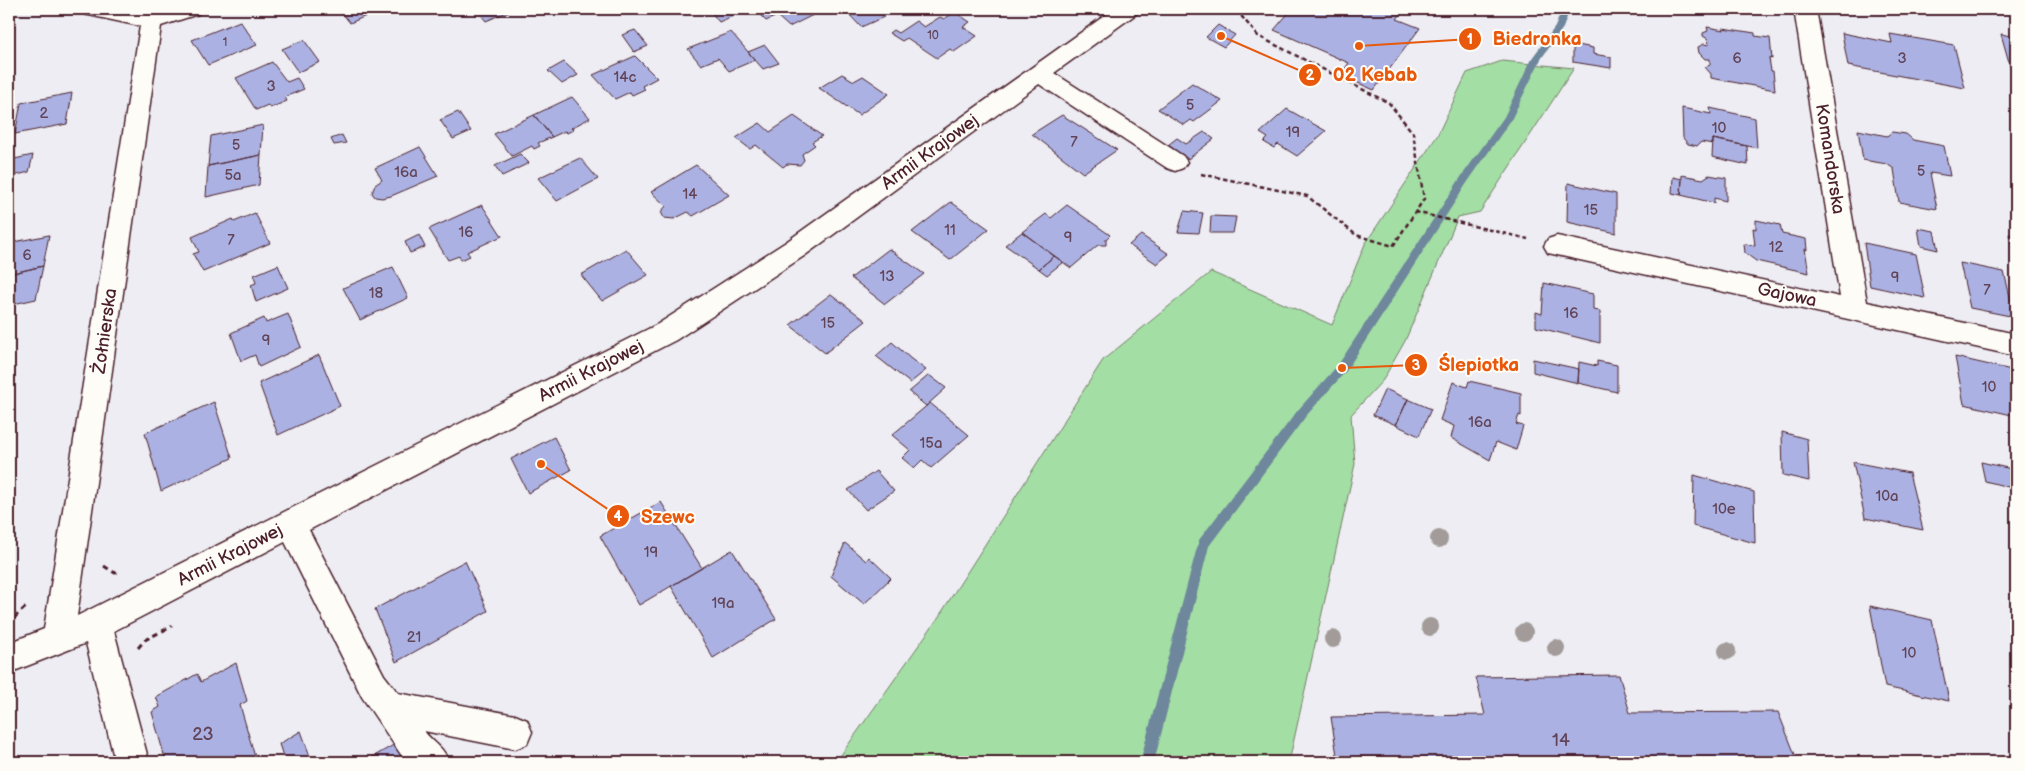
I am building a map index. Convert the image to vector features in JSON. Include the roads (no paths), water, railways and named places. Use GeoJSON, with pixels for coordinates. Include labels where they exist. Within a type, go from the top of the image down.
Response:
{"type":"FeatureCollection","features":[{"type":"Feature","properties":{"kind":"street"},"geometry":{"type":"LineString","coordinates":[[92,9],[151,22],[190,9]]}},
{"type":"Feature","properties":{"kind":"street","name":"Armii Krajowej"},"geometry":{"type":"LineString","coordinates":[[9,658],[96,624],[667,332],[795,249],[1128,9]]}},
{"type":"Feature","properties":{"kind":"street","name":"Komandorska"},"geometry":{"type":"LineString","coordinates":[[1805,9],[1856,310]]}},
{"type":"Feature","properties":{"kind":"street","name":"Żołnierska"},"geometry":{"type":"LineString","coordinates":[[58,639],[151,22]]}},
{"type":"Feature","properties":{"kind":"street"},"geometry":{"type":"LineString","coordinates":[[1039,74],[1175,162]]}},
{"type":"Feature","properties":{"kind":"street","name":"Gajowa"},"geometry":{"type":"LineString","coordinates":[[1557,246],[2016,345]]}},
{"type":"Feature","properties":{"kind":"street"},"geometry":{"type":"LineString","coordinates":[[291,524],[373,686],[419,752],[432,762]]}},
{"type":"Feature","properties":{"kind":"street"},"geometry":{"type":"LineString","coordinates":[[96,624],[112,679],[132,762]]}},
{"type":"Feature","properties":{"kind":"street"},"geometry":{"type":"LineString","coordinates":[[389,708],[515,732]]}},
{"type":"Feature","properties":{"kind":"waterway"},"geometry":{"type":"LineString","coordinates":[[1147,762],[1203,544],[1302,413],[1342,368],[1464,180],[1508,118],[1537,58],[1559,28],[1566,9]]}},
{"type":"Feature","properties":{"kind":"place","name":"02 Kebab"},"geometry":{"type":"Point","coordinates":[1221,36]}},
{"type":"Feature","properties":{"kind":"place","name":"Biedronka"},"geometry":{"type":"Point","coordinates":[1359,46]}},
{"type":"Feature","properties":{"kind":"place","name":"Ślepiotka"},"geometry":{"type":"Point","coordinates":[1342,368]}},
{"type":"Feature","properties":{"kind":"place","name":"Szewc"},"geometry":{"type":"Point","coordinates":[541,464]}}]}
